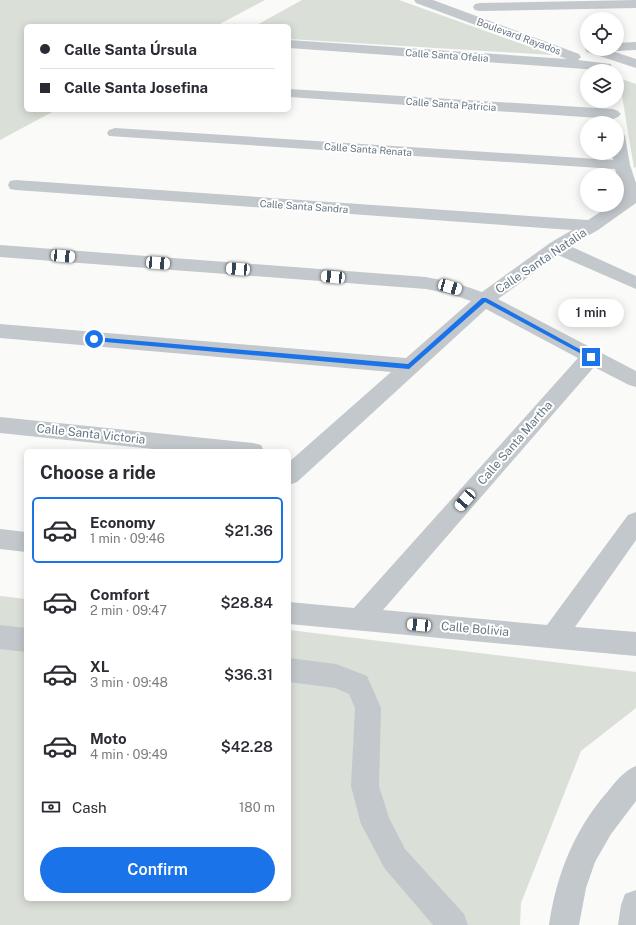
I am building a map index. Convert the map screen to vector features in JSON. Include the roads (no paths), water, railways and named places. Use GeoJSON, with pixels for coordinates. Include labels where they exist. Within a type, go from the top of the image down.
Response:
{"type":"FeatureCollection","features":[{"type":"Feature","properties":{"kind":"street","name":"Boulevard Rayados"},"geometry":{"type":"LineString","coordinates":[[421,0],[580,52]]}},
{"type":"Feature","properties":{"kind":"street","name":"Boulevard Rayados"},"geometry":{"type":"LineString","coordinates":[[467,2],[516,21]]}},
{"type":"Feature","properties":{"kind":"street"},"geometry":{"type":"LineString","coordinates":[[480,7],[636,4]]}},
{"type":"Feature","properties":{"kind":"street","name":"Calle Santa Ofelia"},"geometry":{"type":"LineString","coordinates":[[291,44],[580,52]]}},
{"type":"Feature","properties":{"kind":"street"},"geometry":{"type":"LineString","coordinates":[[624,47],[636,46]]}},
{"type":"Feature","properties":{"kind":"street","name":"Calle Santa Ofelia"},"geometry":{"type":"LineString","coordinates":[[588,56],[601,64]]}},
{"type":"Feature","properties":{"kind":"street","name":"Boulevard Rayados"},"geometry":{"type":"LineString","coordinates":[[599,56],[636,64]]}},
{"type":"Feature","properties":{"kind":"street"},"geometry":{"type":"LineString","coordinates":[[624,74],[636,78]]}},
{"type":"Feature","properties":{"kind":"street","name":"Calle Santa Patricia"},"geometry":{"type":"LineString","coordinates":[[291,93],[613,113]]}},
{"type":"Feature","properties":{"kind":"street","name":"Calle Santa Renata"},"geometry":{"type":"LineString","coordinates":[[115,133],[622,165]]}},
{"type":"Feature","properties":{"kind":"street"},"geometry":{"type":"LineString","coordinates":[[621,160],[635,197]]}},
{"type":"Feature","properties":{"kind":"street","name":"Calle Santa Sandra"},"geometry":{"type":"LineString","coordinates":[[16,185],[592,226]]}},
{"type":"Feature","properties":{"kind":"street","name":"Calle Santa Natalia"},"geometry":{"type":"LineString","coordinates":[[291,472],[299,456],[409,366],[484,300],[556,247],[592,226],[635,197]]}},
{"type":"Feature","properties":{"kind":"street"},"geometry":{"type":"LineString","coordinates":[[556,247],[636,283]]}},
{"type":"Feature","properties":{"kind":"street"},"geometry":{"type":"LineString","coordinates":[[0,251],[426,283],[462,290],[484,300],[636,380]]}},
{"type":"Feature","properties":{"kind":"street"},"geometry":{"type":"LineString","coordinates":[[0,331],[409,366]]}},
{"type":"Feature","properties":{"kind":"street","name":"Calle Santa Martha"},"geometry":{"type":"LineString","coordinates":[[359,620],[591,357]]}},
{"type":"Feature","properties":{"kind":"street","name":"Calle Santa Victoria"},"geometry":{"type":"LineString","coordinates":[[0,425],[234,449]]}},
{"type":"Feature","properties":{"kind":"street"},"geometry":{"type":"LineString","coordinates":[[554,636],[636,522]]}},
{"type":"Feature","properties":{"kind":"street"},"geometry":{"type":"LineString","coordinates":[[0,539],[24,542]]}},
{"type":"Feature","properties":{"kind":"street","name":"Calle Bolivia"},"geometry":{"type":"LineString","coordinates":[[291,613],[636,644]]}},
{"type":"Feature","properties":{"kind":"street"},"geometry":{"type":"LineString","coordinates":[[0,637],[24,640]]}},
{"type":"Feature","properties":{"kind":"street"},"geometry":{"type":"LineString","coordinates":[[291,670],[336,676],[358,685],[368,708],[366,786],[376,824],[395,859],[453,925]]}},
{"type":"Feature","properties":{"kind":"street"},"geometry":{"type":"LineString","coordinates":[[564,925],[566,905],[578,866],[595,830],[636,780]]}},
{"type":"Feature","properties":{"kind":"street"},"geometry":{"type":"LineString","coordinates":[[633,925],[636,905]]}}]}
